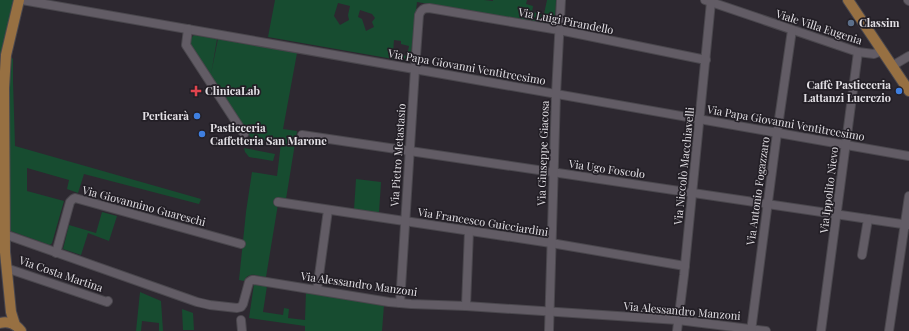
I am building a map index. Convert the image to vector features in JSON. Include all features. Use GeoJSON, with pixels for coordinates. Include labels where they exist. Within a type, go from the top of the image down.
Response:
{"type":"FeatureCollection","features":[{"type":"Feature","properties":{"kind":"main road","name":"Via Costa Martina"},"geometry":{"type":"LineString","coordinates":[[18,328],[11,312],[4,234],[4,88],[6,55],[20,0]]}},
{"type":"Feature","properties":{"kind":"main road"},"geometry":{"type":"LineString","coordinates":[[848,0],[909,91]]}},
{"type":"Feature","properties":{"kind":"main road"},"geometry":{"type":"LineString","coordinates":[[2,322],[7,319],[11,312]]}},
{"type":"Feature","properties":{"kind":"main road"},"geometry":{"type":"LineString","coordinates":[[2,322],[10,323],[18,328]]}},
{"type":"Feature","properties":{"kind":"street","name":"Via Papa Giovanni Ventitreesimo"},"geometry":{"type":"LineString","coordinates":[[20,0],[909,156]]}},
{"type":"Feature","properties":{"kind":"street","name":"Via Giuseppe Giacosa"},"geometry":{"type":"LineString","coordinates":[[549,331],[553,172],[560,0]]}},
{"type":"Feature","properties":{"kind":"street","name":"Viale Villa Eugenia"},"geometry":{"type":"LineString","coordinates":[[708,1],[858,52],[874,54],[881,51]]}},
{"type":"Feature","properties":{"kind":"street","name":"Via Niccolò Macchiavelli"},"geometry":{"type":"LineString","coordinates":[[677,331],[706,60],[708,1]]}},
{"type":"Feature","properties":{"kind":"street","name":"Via Luigi Pirandello"},"geometry":{"type":"LineString","coordinates":[[422,9],[428,8],[559,30],[706,60]]}},
{"type":"Feature","properties":{"kind":"street","name":"Via Pietro Metastasio"},"geometry":{"type":"LineString","coordinates":[[400,303],[419,15],[422,9]]}},
{"type":"Feature","properties":{"kind":"street"},"geometry":{"type":"LineString","coordinates":[[188,29],[186,44],[244,134]]}},
{"type":"Feature","properties":{"kind":"street","name":"Via Antonio Fogazzaro"},"geometry":{"type":"LineString","coordinates":[[751,330],[792,30]]}},
{"type":"Feature","properties":{"kind":"street","name":"Via Ippolito Nievo"},"geometry":{"type":"LineString","coordinates":[[821,331],[858,52]]}},
{"type":"Feature","properties":{"kind":"street"},"geometry":{"type":"LineString","coordinates":[[892,66],[909,56]]}},
{"type":"Feature","properties":{"kind":"street","name":"Via Ugo Foscolo"},"geometry":{"type":"LineString","coordinates":[[302,135],[907,225]]}},
{"type":"Feature","properties":{"kind":"street"},"geometry":{"type":"LineString","coordinates":[[889,331],[907,225],[909,196]]}},
{"type":"Feature","properties":{"kind":"street","name":"Via Giovannino Guareschi"},"geometry":{"type":"LineString","coordinates":[[56,253],[70,202],[75,198],[241,244]]}},
{"type":"Feature","properties":{"kind":"street","name":"Via Francesco Guicciardini"},"geometry":{"type":"LineString","coordinates":[[278,202],[551,243],[685,266]]}},
{"type":"Feature","properties":{"kind":"street"},"geometry":{"type":"LineString","coordinates":[[317,290],[328,210]]}},
{"type":"Feature","properties":{"kind":"street"},"geometry":{"type":"LineString","coordinates":[[862,255],[868,219]]}},
{"type":"Feature","properties":{"kind":"street"},"geometry":{"type":"LineString","coordinates":[[466,306],[469,231]]}},
{"type":"Feature","properties":{"kind":"street","name":"Via Alessandro Manzoni"},"geometry":{"type":"LineString","coordinates":[[4,234],[197,302],[210,305],[237,308],[241,307],[248,284],[252,280],[389,302],[678,320],[766,331]]}},
{"type":"Feature","properties":{"kind":"street","name":"Via Costa Martina"},"geometry":{"type":"LineString","coordinates":[[6,268],[107,302],[108,301]]}},
{"type":"Feature","properties":{"kind":"street"},"geometry":{"type":"LineString","coordinates":[[241,320],[242,331]]}},
{"type":"Feature","properties":{"kind":"green space"},"geometry":{"type":"Polygon","coordinates":[[[0,0],[14,0],[1,56],[0,85],[0,0]]]}},
{"type":"Feature","properties":{"kind":"green space"},"geometry":{"type":"Polygon","coordinates":[[[275,0],[527,0],[526,4],[533,6],[532,12],[544,14],[547,0],[556,0],[555,23],[553,25],[417,2],[410,62],[268,37],[275,0]],[[338,3],[334,16],[340,25],[349,20],[348,15],[350,6],[338,3]],[[360,10],[358,17],[362,19],[366,31],[374,27],[372,22],[375,18],[372,14],[360,10]],[[394,40],[393,53],[407,56],[409,46],[401,44],[401,41],[394,40]]]}},
{"type":"Feature","properties":{"kind":"green space"},"geometry":{"type":"Polygon","coordinates":[[[194,35],[217,39],[211,74],[218,39],[297,53],[283,129],[297,131],[286,199],[279,198],[266,277],[251,275],[244,281],[239,280],[252,172],[277,176],[281,143],[251,138],[190,45],[191,38],[194,35]]]}},
{"type":"Feature","properties":{"kind":"green space"},"geometry":{"type":"Polygon","coordinates":[[[11,57],[13,59],[15,146],[201,199],[199,204],[84,174],[78,193],[67,189],[69,180],[27,168],[27,191],[64,201],[52,243],[50,245],[8,230],[8,100],[11,57]]]}},
{"type":"Feature","properties":{"kind":"green space"},"geometry":{"type":"Polygon","coordinates":[[[244,148],[275,154],[273,161],[249,157],[244,148]]]}},
{"type":"Feature","properties":{"kind":"green space"},"geometry":{"type":"Polygon","coordinates":[[[356,179],[381,182],[379,213],[354,210],[356,179]]]}},
{"type":"Feature","properties":{"kind":"green space"},"geometry":{"type":"Polygon","coordinates":[[[102,212],[117,216],[109,241],[88,233],[81,255],[63,249],[69,225],[96,233],[102,212]]]}},
{"type":"Feature","properties":{"kind":"green space"},"geometry":{"type":"Polygon","coordinates":[[[254,284],[267,286],[263,312],[283,315],[284,308],[289,309],[288,318],[305,320],[306,292],[384,305],[382,331],[305,331],[305,326],[249,318],[254,284]]]}},
{"type":"Feature","properties":{"kind":"green space"},"geometry":{"type":"Polygon","coordinates":[[[140,292],[161,301],[163,331],[159,331],[159,323],[142,321],[141,331],[136,331],[140,292]]]}},
{"type":"Feature","properties":{"kind":"green space"},"geometry":{"type":"Polygon","coordinates":[[[182,309],[193,313],[194,330],[183,330],[182,309]]]}},
{"type":"Feature","properties":{"kind":"place","name":"Classim"},"geometry":{"type":"Point","coordinates":[851,23]}},
{"type":"Feature","properties":{"kind":"place","name":"ClinicaLab"},"geometry":{"type":"Point","coordinates":[196,91]}},
{"type":"Feature","properties":{"kind":"place","name":"Caffè Pasticceria Lattanzi Lucrezio"},"geometry":{"type":"Point","coordinates":[899,91]}},
{"type":"Feature","properties":{"kind":"place","name":"Perticarà"},"geometry":{"type":"Point","coordinates":[197,116]}},
{"type":"Feature","properties":{"kind":"place","name":"Pasticceria Caffetteria San Marone"},"geometry":{"type":"Point","coordinates":[202,134]}}]}
